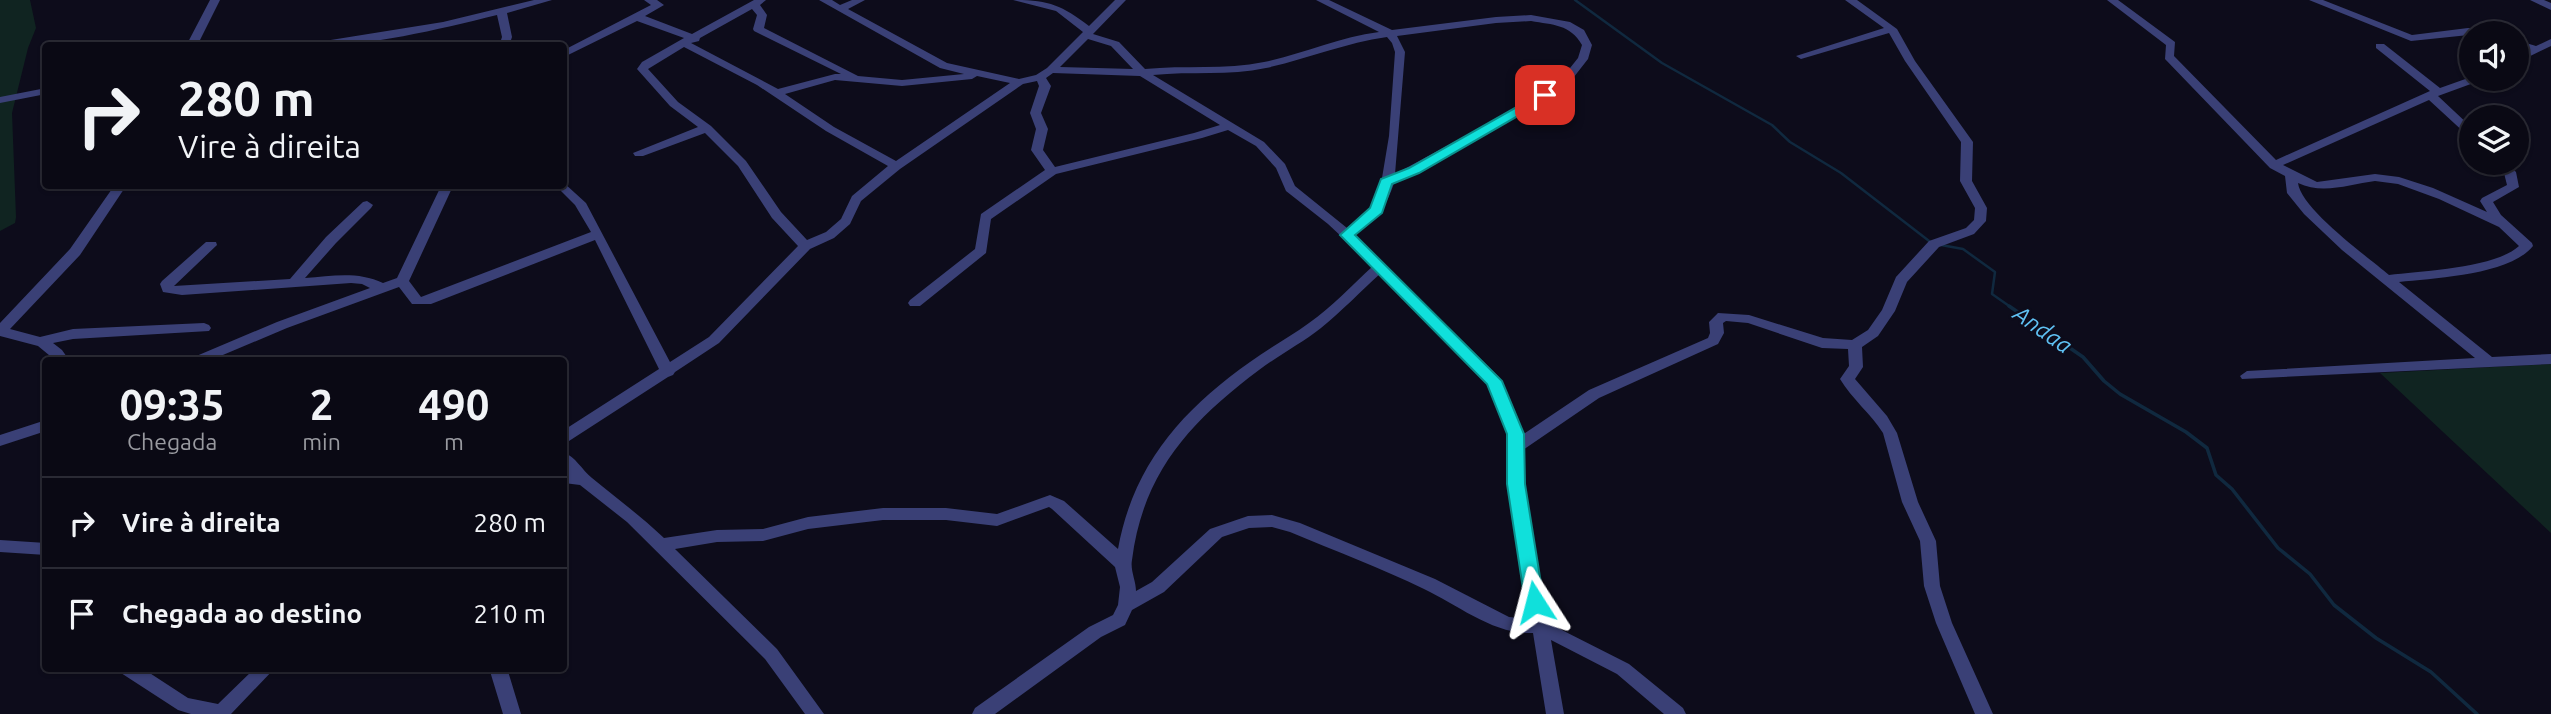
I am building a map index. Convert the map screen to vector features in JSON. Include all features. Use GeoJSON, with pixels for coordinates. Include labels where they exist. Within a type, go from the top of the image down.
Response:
{"type":"FeatureCollection","features":[{"type":"Feature","properties":{"kind":"street"},"geometry":{"type":"LineString","coordinates":[[193,42],[215,0]]}},
{"type":"Feature","properties":{"kind":"street"},"geometry":{"type":"LineString","coordinates":[[337,42],[443,25],[547,0]]}},
{"type":"Feature","properties":{"kind":"street"},"geometry":{"type":"LineString","coordinates":[[567,52],[659,5],[649,0]]}},
{"type":"Feature","properties":{"kind":"street"},"geometry":{"type":"LineString","coordinates":[[824,0],[944,66],[1018,82]]}},
{"type":"Feature","properties":{"kind":"street"},"geometry":{"type":"LineString","coordinates":[[842,8],[860,0]]}},
{"type":"Feature","properties":{"kind":"street"},"geometry":{"type":"LineString","coordinates":[[1018,0],[1059,9],[1087,33],[1115,44],[1142,73],[1270,153],[1290,188],[1381,267],[1494,381],[1516,434],[1516,484],[1555,714]]}},
{"type":"Feature","properties":{"kind":"street"},"geometry":{"type":"LineString","coordinates":[[1052,171],[1037,150],[1042,129],[1036,122],[1035,106],[1045,86],[1045,73],[1121,0]]}},
{"type":"Feature","properties":{"kind":"street"},"geometry":{"type":"LineString","coordinates":[[1321,0],[1389,33],[1397,42],[1400,52],[1394,145],[1386,182],[1377,210],[1347,235]]}},
{"type":"Feature","properties":{"kind":"street"},"geometry":{"type":"LineString","coordinates":[[1514,448],[1594,394],[1713,341],[1717,333],[1716,322],[1723,316],[1749,319],[1822,343],[1855,345],[1873,333],[1888,312],[1901,279],[1934,244],[1970,230],[1980,221],[1981,208],[1966,181],[1967,142],[1892,30],[1850,0]]}},
{"type":"Feature","properties":{"kind":"street"},"geometry":{"type":"LineString","coordinates":[[2112,0],[2171,44],[2169,57],[2274,164],[2291,174],[2311,185],[2323,186],[2361,178],[2387,178],[2427,191],[2507,227]]}},
{"type":"Feature","properties":{"kind":"street"},"geometry":{"type":"LineString","coordinates":[[2314,0],[2411,38],[2459,32]]}},
{"type":"Feature","properties":{"kind":"street"},"geometry":{"type":"LineString","coordinates":[[2535,0],[2551,7]]}},
{"type":"Feature","properties":{"kind":"street"},"geometry":{"type":"LineString","coordinates":[[805,246],[776,215],[742,164],[707,128],[674,104],[643,72],[646,64],[690,42],[757,2],[762,15],[758,29],[855,77]]}},
{"type":"Feature","properties":{"kind":"street"},"geometry":{"type":"LineString","coordinates":[[502,12],[507,37],[505,42]]}},
{"type":"Feature","properties":{"kind":"street"},"geometry":{"type":"LineString","coordinates":[[637,17],[690,42],[778,93],[830,129],[897,166]]}},
{"type":"Feature","properties":{"kind":"street"},"geometry":{"type":"LineString","coordinates":[[567,435],[714,340],[805,246],[830,236],[846,221],[856,199],[897,166],[1018,82],[1045,73],[1241,69],[1266,65],[1357,38],[1531,18],[1566,24],[1580,32],[1587,44],[1583,59],[1566,80],[1522,109],[1414,170],[1386,182]]}},
{"type":"Feature","properties":{"kind":"street"},"geometry":{"type":"LineString","coordinates":[[1801,56],[1892,30]]}},
{"type":"Feature","properties":{"kind":"street"},"geometry":{"type":"LineString","coordinates":[[2529,54],[2551,42]]}},
{"type":"Feature","properties":{"kind":"street"},"geometry":{"type":"LineString","coordinates":[[2380,46],[2434,93],[2459,120]]}},
{"type":"Feature","properties":{"kind":"street"},"geometry":{"type":"LineString","coordinates":[[2529,47],[2538,50]]}},
{"type":"Feature","properties":{"kind":"street"},"geometry":{"type":"LineString","coordinates":[[778,93],[816,81],[855,77],[902,83],[977,75]]}},
{"type":"Feature","properties":{"kind":"street"},"geometry":{"type":"LineString","coordinates":[[2274,164],[2459,84]]}},
{"type":"Feature","properties":{"kind":"street"},"geometry":{"type":"LineString","coordinates":[[0,100],[42,93]]}},
{"type":"Feature","properties":{"kind":"street"},"geometry":{"type":"LineString","coordinates":[[915,303],[981,250],[985,217],[990,212],[1052,171],[1198,136],[1228,126]]}},
{"type":"Feature","properties":{"kind":"street"},"geometry":{"type":"LineString","coordinates":[[639,153],[707,128]]}},
{"type":"Feature","properties":{"kind":"street"},"geometry":{"type":"LineString","coordinates":[[2291,174],[2293,192],[2308,211],[2347,247],[2490,363]]}},
{"type":"Feature","properties":{"kind":"street"},"geometry":{"type":"LineString","coordinates":[[2389,279],[2501,263],[2515,257],[2527,246],[2496,217],[2486,201],[2512,187],[2510,175]]}},
{"type":"Feature","properties":{"kind":"street"},"geometry":{"type":"LineString","coordinates":[[61,357],[41,341],[0,331],[75,252],[118,189]]}},
{"type":"Feature","properties":{"kind":"street"},"geometry":{"type":"LineString","coordinates":[[207,357],[402,281],[446,189]]}},
{"type":"Feature","properties":{"kind":"street"},"geometry":{"type":"LineString","coordinates":[[565,189],[580,203],[598,234],[668,372]]}},
{"type":"Feature","properties":{"kind":"street"},"geometry":{"type":"LineString","coordinates":[[293,284],[331,240],[367,205]]}},
{"type":"Feature","properties":{"kind":"street"},"geometry":{"type":"LineString","coordinates":[[402,281],[417,301],[426,301],[598,234]]}},
{"type":"Feature","properties":{"kind":"street"},"geometry":{"type":"LineString","coordinates":[[211,245],[167,284],[168,289],[181,291],[351,279],[365,280],[380,288]]}},
{"type":"Feature","properties":{"kind":"street"},"geometry":{"type":"LineString","coordinates":[[981,714],[1095,632],[1119,620],[1126,605],[1128,587],[1123,564],[1128,536],[1145,485],[1175,436],[1196,414],[1254,366],[1287,347],[1316,325],[1381,267]]}},
{"type":"Feature","properties":{"kind":"street"},"geometry":{"type":"LineString","coordinates":[[41,341],[74,334],[204,328]]}},
{"type":"Feature","properties":{"kind":"street"},"geometry":{"type":"LineString","coordinates":[[1855,345],[1856,368],[1847,379],[1858,395],[1882,419],[1890,433],[1910,502],[1928,541],[1932,586],[1944,623],[1984,714]]}},
{"type":"Feature","properties":{"kind":"street"},"geometry":{"type":"LineString","coordinates":[[2247,376],[2551,359]]}},
{"type":"Feature","properties":{"kind":"street"},"geometry":{"type":"LineString","coordinates":[[0,441],[42,426]]}},
{"type":"Feature","properties":{"kind":"street"},"geometry":{"type":"LineString","coordinates":[[567,461],[584,480],[661,545],[771,654],[815,714]]}},
{"type":"Feature","properties":{"kind":"street"},"geometry":{"type":"LineString","coordinates":[[567,478],[584,480]]}},
{"type":"Feature","properties":{"kind":"street"},"geometry":{"type":"LineString","coordinates":[[661,545],[717,536],[763,535],[808,523],[883,514],[946,514],[997,520],[1050,501],[1058,505],[1123,564]]}},
{"type":"Feature","properties":{"kind":"street"},"geometry":{"type":"LineString","coordinates":[[1126,605],[1158,587],[1216,533],[1248,522],[1272,521],[1294,527],[1429,584],[1505,623],[1521,627],[1539,626],[1622,669],[1677,714]]}},
{"type":"Feature","properties":{"kind":"street"},"geometry":{"type":"LineString","coordinates":[[0,546],[42,549]]}},
{"type":"Feature","properties":{"kind":"street"},"geometry":{"type":"LineString","coordinates":[[133,672],[184,705],[221,713],[263,672]]}},
{"type":"Feature","properties":{"kind":"street"},"geometry":{"type":"LineString","coordinates":[[499,672],[512,714]]}},
{"type":"Feature","properties":{"kind":"green space"},"geometry":{"type":"Polygon","coordinates":[[[0,0],[30,0],[36,28],[28,48],[12,113],[15,223],[0,231],[0,0]]]}},
{"type":"Feature","properties":{"kind":"green space"},"geometry":{"type":"Polygon","coordinates":[[[2551,364],[2551,533],[2380,373],[2551,364]]]}},
{"type":"Feature","properties":{"kind":"waterway","name":"Andaa"},"geometry":{"type":"LineString","coordinates":[[1575,0],[1662,63],[1772,125],[1790,142],[1841,173],[1933,244]]}},
{"type":"Feature","properties":{"kind":"waterway","name":"Andaa"},"geometry":{"type":"LineString","coordinates":[[1941,245],[1963,249],[1995,272],[1992,294],[2012,308]]}},
{"type":"Feature","properties":{"kind":"waterway","name":"Andaa"},"geometry":{"type":"LineString","coordinates":[[2009,306],[2083,357],[2104,381],[2120,394],[2186,432],[2207,448],[2216,475],[2232,489],[2278,548],[2310,574],[2334,605],[2376,638],[2431,672],[2477,714]]}},
{"type":"Feature","properties":{"kind":"route"},"geometry":{"type":"LineString","coordinates":[[1535,602],[1516,484],[1516,434],[1494,381],[1347,235],[1377,210],[1386,182],[1414,170],[1545,95]]}}]}
